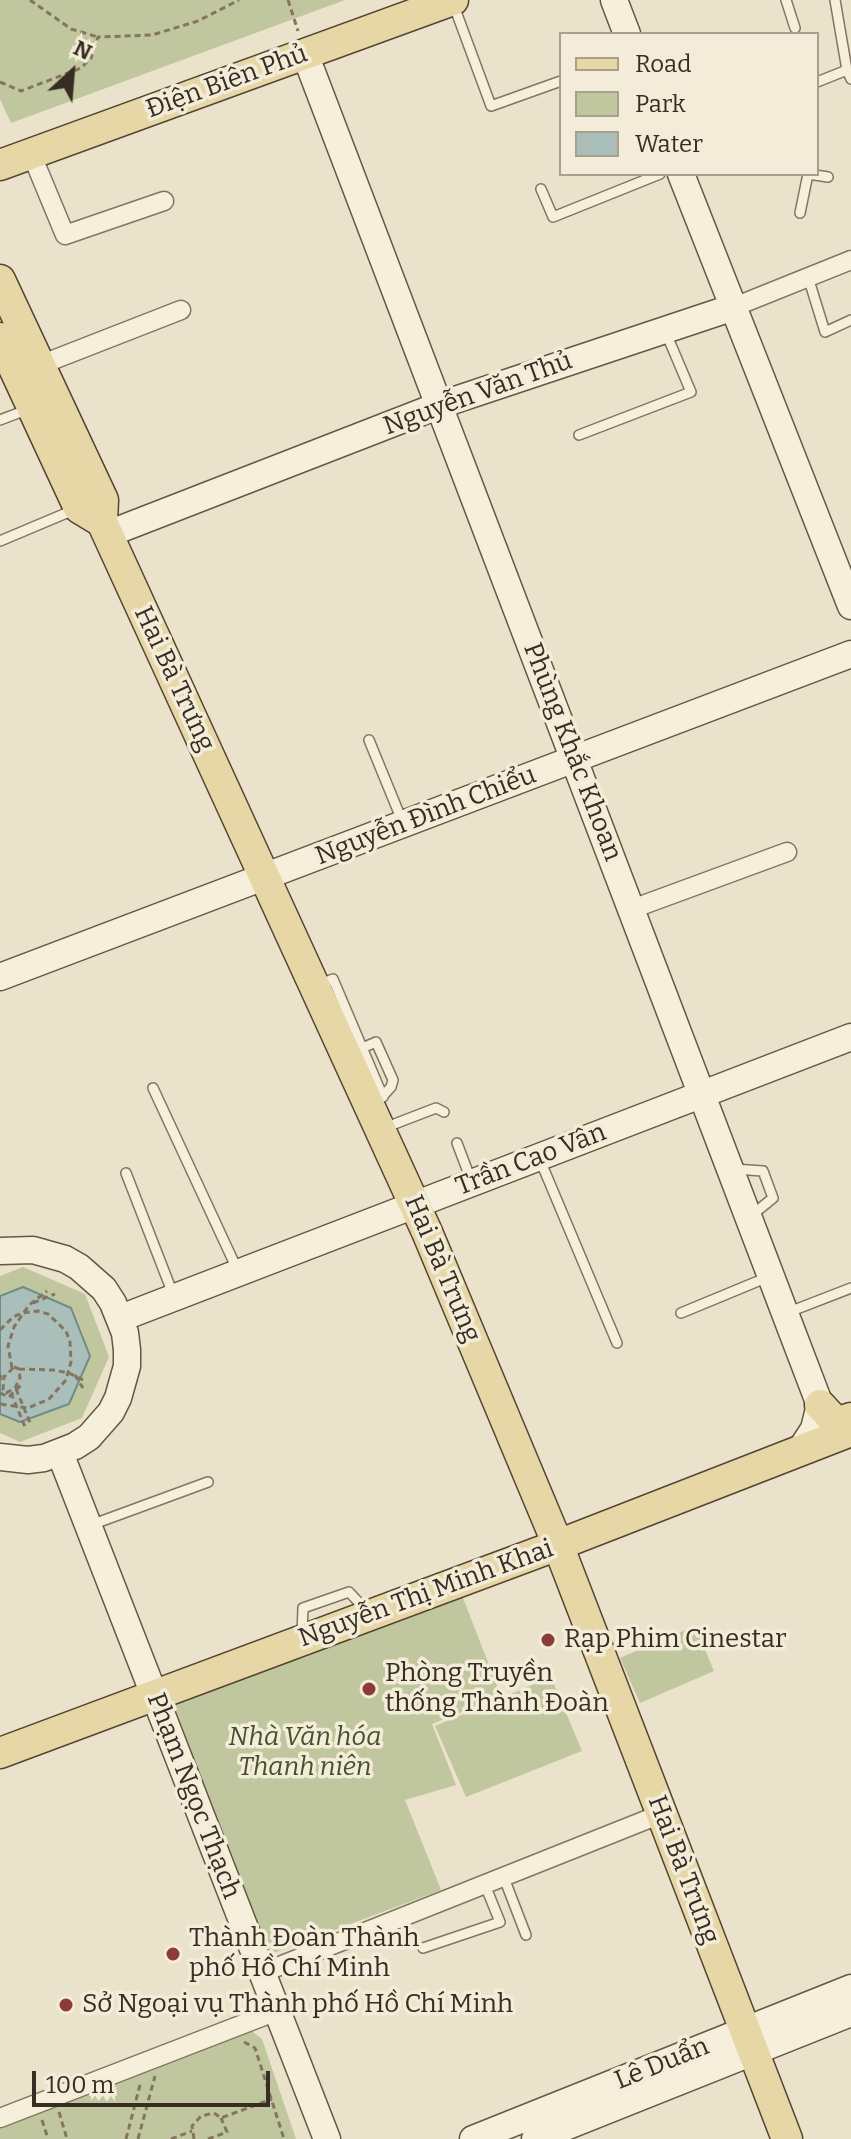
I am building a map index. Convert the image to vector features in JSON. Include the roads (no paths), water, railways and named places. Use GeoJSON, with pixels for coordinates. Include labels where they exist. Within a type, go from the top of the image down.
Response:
{"type":"FeatureCollection","features":[{"type":"Feature","properties":{"kind":"main road","name":"Điện Biên Phủ"},"geometry":{"type":"LineString","coordinates":[[0,165],[453,0]]}},
{"type":"Feature","properties":{"kind":"main road","name":"Hai Bà Trưng"},"geometry":{"type":"LineString","coordinates":[[0,280],[40,365],[98,516],[265,879],[324,983],[354,1052],[558,1545],[787,2139]]}},
{"type":"Feature","properties":{"kind":"main road","name":"Hai Bà Trưng"},"geometry":{"type":"LineString","coordinates":[[0,338],[32,407],[98,516]]}},
{"type":"Feature","properties":{"kind":"main road"},"geometry":{"type":"LineString","coordinates":[[820,1405],[833,1419],[842,1421],[851,1418]]}},
{"type":"Feature","properties":{"kind":"main road","name":"Nguyễn Thị Minh Khai"},"geometry":{"type":"LineString","coordinates":[[0,1753],[370,1614],[426,1586],[558,1545],[851,1431]]}},
{"type":"Feature","properties":{"kind":"street"},"geometry":{"type":"LineString","coordinates":[[614,0],[626,32]]}},
{"type":"Feature","properties":{"kind":"street","name":"Phùng Khắc Khoan"},"geometry":{"type":"LineString","coordinates":[[305,54],[820,1405]]}},
{"type":"Feature","properties":{"kind":"street"},"geometry":{"type":"LineString","coordinates":[[31,153],[65,235],[164,201]]}},
{"type":"Feature","properties":{"kind":"street"},"geometry":{"type":"LineString","coordinates":[[679,176],[734,307],[851,606]]}},
{"type":"Feature","properties":{"kind":"street","name":"Nguyễn Văn Thủ"},"geometry":{"type":"LineString","coordinates":[[98,516],[734,307],[851,260]]}},
{"type":"Feature","properties":{"kind":"street"},"geometry":{"type":"LineString","coordinates":[[40,365],[181,310]]}},
{"type":"Feature","properties":{"kind":"street","name":"Nguyễn Đình Chiểu"},"geometry":{"type":"LineString","coordinates":[[0,977],[265,879],[403,823],[851,654]]}},
{"type":"Feature","properties":{"kind":"street"},"geometry":{"type":"LineString","coordinates":[[632,909],[787,852]]}},
{"type":"Feature","properties":{"kind":"street","name":"Trần Cao Vân"},"geometry":{"type":"LineString","coordinates":[[121,1318],[851,1037]]}},
{"type":"Feature","properties":{"kind":"street"},"geometry":{"type":"LineString","coordinates":[[0,1251],[33,1250],[65,1259],[104,1289],[121,1318],[127,1366],[111,1412],[89,1437],[60,1453],[28,1460],[0,1457]]}},
{"type":"Feature","properties":{"kind":"street"},"geometry":{"type":"LineString","coordinates":[[801,1449],[814,1429],[820,1405]]}},
{"type":"Feature","properties":{"kind":"street","name":"Phạm Ngọc Thạch"},"geometry":{"type":"LineString","coordinates":[[60,1453],[327,2139]]}},
{"type":"Feature","properties":{"kind":"street"},"geometry":{"type":"LineString","coordinates":[[262,1973],[661,1814]]}},
{"type":"Feature","properties":{"kind":"street","name":"Lê Duẩn"},"geometry":{"type":"LineString","coordinates":[[473,2139],[540,2129],[748,2041],[851,1988]]}},
{"type":"Feature","properties":{"kind":"street"},"geometry":{"type":"LineString","coordinates":[[0,2118],[277,2011]]}},
{"type":"Feature","properties":{"kind":"street","name":"Lê Duẩn"},"geometry":{"type":"LineString","coordinates":[[748,2041],[851,2013]]}},
{"type":"Feature","properties":{"kind":"lane"},"geometry":{"type":"LineString","coordinates":[[453,0],[491,106],[559,82]]}},
{"type":"Feature","properties":{"kind":"lane"},"geometry":{"type":"LineString","coordinates":[[786,0],[795,28]]}},
{"type":"Feature","properties":{"kind":"lane"},"geometry":{"type":"LineString","coordinates":[[819,82],[849,74],[835,0]]}},
{"type":"Feature","properties":{"kind":"lane"},"geometry":{"type":"LineString","coordinates":[[541,189],[553,217],[679,176]]}},
{"type":"Feature","properties":{"kind":"lane"},"geometry":{"type":"LineString","coordinates":[[800,213],[808,176]]}},
{"type":"Feature","properties":{"kind":"lane"},"geometry":{"type":"LineString","coordinates":[[819,176],[828,177]]}},
{"type":"Feature","properties":{"kind":"lane"},"geometry":{"type":"LineString","coordinates":[[808,277],[825,332],[851,320]]}},
{"type":"Feature","properties":{"kind":"lane"},"geometry":{"type":"LineString","coordinates":[[579,435],[691,392],[664,329]]}},
{"type":"Feature","properties":{"kind":"lane"},"geometry":{"type":"LineString","coordinates":[[0,420],[32,407]]}},
{"type":"Feature","properties":{"kind":"lane"},"geometry":{"type":"LineString","coordinates":[[0,541],[98,516]]}},
{"type":"Feature","properties":{"kind":"lane"},"geometry":{"type":"LineString","coordinates":[[369,740],[403,823]]}},
{"type":"Feature","properties":{"kind":"lane"},"geometry":{"type":"LineString","coordinates":[[153,1088],[238,1272]]}},
{"type":"Feature","properties":{"kind":"lane"},"geometry":{"type":"LineString","coordinates":[[378,1110],[436,1108],[444,1112]]}},
{"type":"Feature","properties":{"kind":"lane"},"geometry":{"type":"LineString","coordinates":[[457,1143],[472,1183]]}},
{"type":"Feature","properties":{"kind":"lane"},"geometry":{"type":"LineString","coordinates":[[539,1157],[617,1343]]}},
{"type":"Feature","properties":{"kind":"lane"},"geometry":{"type":"LineString","coordinates":[[126,1173],[174,1297]]}},
{"type":"Feature","properties":{"kind":"lane"},"geometry":{"type":"LineString","coordinates":[[681,1313],[771,1275]]}},
{"type":"Feature","properties":{"kind":"lane"},"geometry":{"type":"LineString","coordinates":[[785,1313],[851,1288]]}},
{"type":"Feature","properties":{"kind":"lane"},"geometry":{"type":"LineString","coordinates":[[88,1526],[208,1482]]}},
{"type":"Feature","properties":{"kind":"lane"},"geometry":{"type":"LineString","coordinates":[[504,1878],[526,1935]]}},
{"type":"Feature","properties":{"kind":"lane"},"geometry":{"type":"LineString","coordinates":[[423,1948],[500,1922],[485,1885]]}},
{"type":"Feature","properties":{"kind":"water"},"geometry":{"type":"Polygon","coordinates":[[[23,1287],[71,1308],[90,1356],[69,1404],[20,1422],[0,1414],[0,1296],[23,1287]]]}},
{"type":"Feature","properties":{"kind":"place","name":"Rạp Phim Cinestar"},"geometry":{"type":"Point","coordinates":[548,1640]}},
{"type":"Feature","properties":{"kind":"place","name":"Phòng Truyền thống Thành Đoàn"},"geometry":{"type":"Point","coordinates":[369,1689]}},
{"type":"Feature","properties":{"kind":"place","name":"Thành Đoàn Thành phố Hồ Chí Minh"},"geometry":{"type":"Point","coordinates":[173,1954]}},
{"type":"Feature","properties":{"kind":"place","name":"Sở Ngoại vụ Thành phố Hồ Chí Minh"},"geometry":{"type":"Point","coordinates":[66,2005]}},
{"type":"Feature","properties":{"kind":"park label","name":"Nhà Văn hóa Thanh niên"},"geometry":{"type":"Point","coordinates":[305,1753]}}]}
